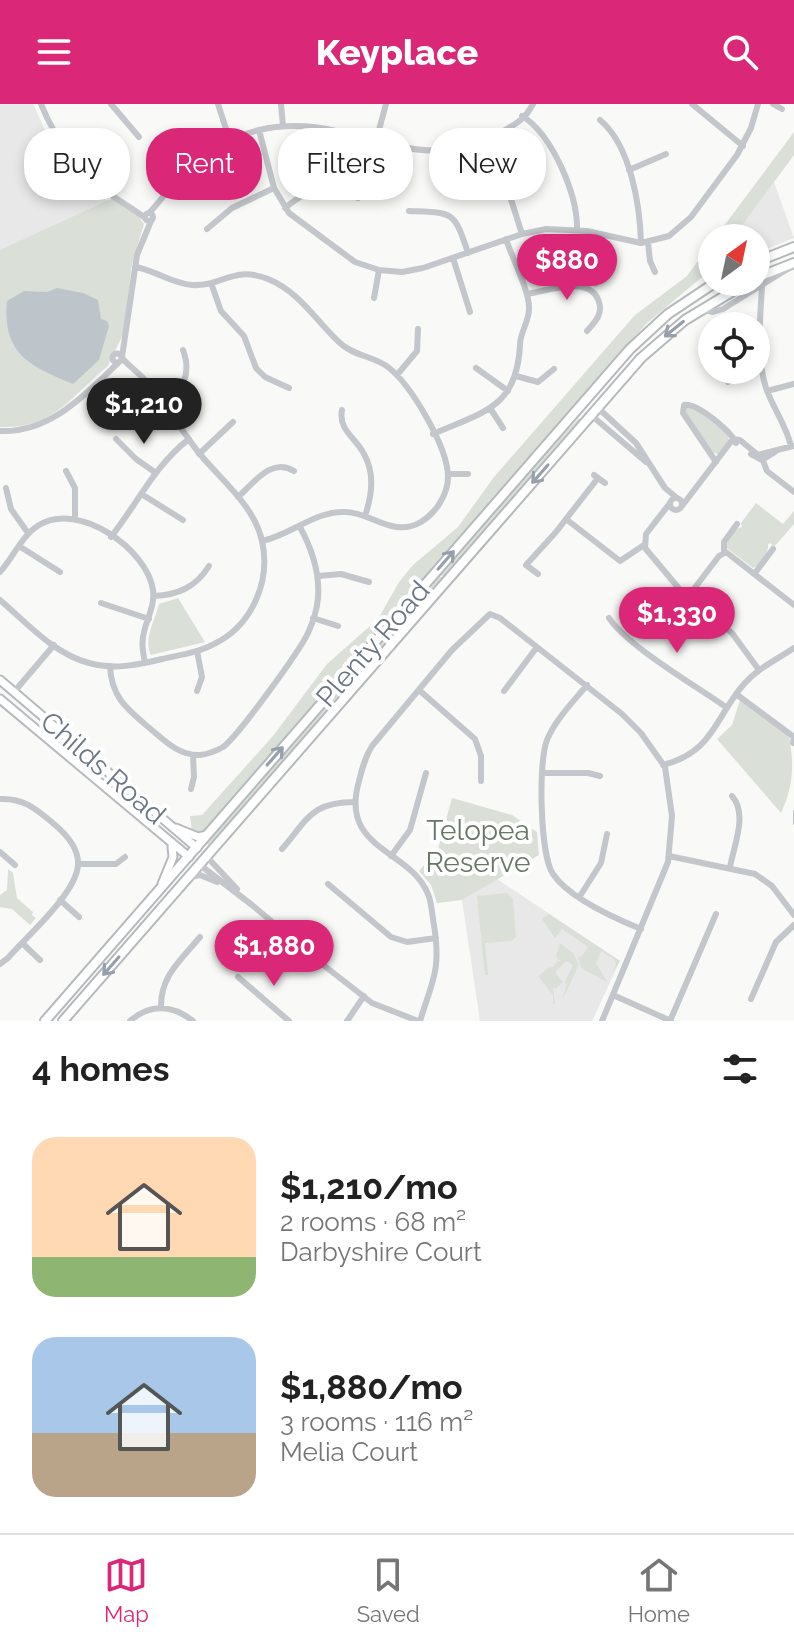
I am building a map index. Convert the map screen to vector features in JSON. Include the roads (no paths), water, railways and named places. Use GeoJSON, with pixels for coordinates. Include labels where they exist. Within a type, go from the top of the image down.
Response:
{"type":"FeatureCollection","features":[{"type":"Feature","properties":{"kind":"highway"},"geometry":{"type":"LineString","coordinates":[[770,256],[794,247]]}},
{"type":"Feature","properties":{"kind":"highway","name":"Plenty Road"},"geometry":{"type":"LineString","coordinates":[[770,273],[794,264]]}},
{"type":"Feature","properties":{"kind":"highway","name":"Plenty Road"},"geometry":{"type":"LineString","coordinates":[[45,1021],[584,403],[655,325],[698,295]]}},
{"type":"Feature","properties":{"kind":"highway","name":"Plenty Road"},"geometry":{"type":"LineString","coordinates":[[63,1021],[650,350],[700,309],[723,296]]}},
{"type":"Feature","properties":{"kind":"highway"},"geometry":{"type":"LineString","coordinates":[[584,403],[594,412]]}},
{"type":"Feature","properties":{"kind":"highway","name":"Childs Road"},"geometry":{"type":"LineString","coordinates":[[197,848],[207,857]]}},
{"type":"Feature","properties":{"kind":"highway","name":"Childs Road"},"geometry":{"type":"LineString","coordinates":[[189,857],[200,865]]}},
{"type":"Feature","properties":{"kind":"main road","name":"Childs Road"},"geometry":{"type":"LineString","coordinates":[[0,680],[197,848]]}},
{"type":"Feature","properties":{"kind":"main road"},"geometry":{"type":"LineString","coordinates":[[0,697],[14,692]]}},
{"type":"Feature","properties":{"kind":"main road","name":"Childs Road"},"geometry":{"type":"LineString","coordinates":[[0,697],[171,845],[189,857]]}},
{"type":"Feature","properties":{"kind":"main road"},"geometry":{"type":"LineString","coordinates":[[153,829],[160,827],[164,820],[193,835],[207,835]]}},
{"type":"Feature","properties":{"kind":"main road"},"geometry":{"type":"LineString","coordinates":[[158,893],[173,857],[171,845]]}},
{"type":"Feature","properties":{"kind":"street"},"geometry":{"type":"LineString","coordinates":[[41,104],[57,137],[81,168],[103,189],[149,216]]}},
{"type":"Feature","properties":{"kind":"street"},"geometry":{"type":"LineString","coordinates":[[111,104],[139,137]]}},
{"type":"Feature","properties":{"kind":"street"},"geometry":{"type":"LineString","coordinates":[[218,104],[226,128]]}},
{"type":"Feature","properties":{"kind":"street"},"geometry":{"type":"LineString","coordinates":[[281,104],[283,126]]}},
{"type":"Feature","properties":{"kind":"street"},"geometry":{"type":"LineString","coordinates":[[380,128],[386,104]]}},
{"type":"Feature","properties":{"kind":"street"},"geometry":{"type":"LineString","coordinates":[[413,150],[447,151],[478,144],[524,117],[533,104]]}},
{"type":"Feature","properties":{"kind":"street"},"geometry":{"type":"LineString","coordinates":[[692,104],[743,146]]}},
{"type":"Feature","properties":{"kind":"street"},"geometry":{"type":"LineString","coordinates":[[262,142],[274,188],[285,208],[302,225],[348,258],[379,270],[409,271],[546,229],[577,230],[644,243],[669,236],[686,222],[743,146],[758,104]]}},
{"type":"Feature","properties":{"kind":"street"},"geometry":{"type":"LineString","coordinates":[[773,104],[782,109]]}},
{"type":"Feature","properties":{"kind":"street"},"geometry":{"type":"LineString","coordinates":[[524,117],[552,152],[566,178],[574,202],[577,230]]}},
{"type":"Feature","properties":{"kind":"street"},"geometry":{"type":"LineString","coordinates":[[600,120],[609,129],[629,170],[644,243],[655,272]]}},
{"type":"Feature","properties":{"kind":"street"},"geometry":{"type":"LineString","coordinates":[[262,130],[283,126],[330,128]]}},
{"type":"Feature","properties":{"kind":"street"},"geometry":{"type":"LineString","coordinates":[[629,170],[666,154]]}},
{"type":"Feature","properties":{"kind":"street"},"geometry":{"type":"LineString","coordinates":[[207,229],[232,208],[274,188]]}},
{"type":"Feature","properties":{"kind":"street"},"geometry":{"type":"LineString","coordinates":[[0,431],[30,428],[64,412],[118,359],[126,337],[135,267],[144,231],[149,216],[161,200]]}},
{"type":"Feature","properties":{"kind":"street"},"geometry":{"type":"LineString","coordinates":[[285,208],[295,200]]}},
{"type":"Feature","properties":{"kind":"street"},"geometry":{"type":"LineString","coordinates":[[511,200],[522,234]]}},
{"type":"Feature","properties":{"kind":"street"},"geometry":{"type":"LineString","coordinates":[[409,211],[437,212],[452,217],[468,253]]}},
{"type":"Feature","properties":{"kind":"street"},"geometry":{"type":"LineString","coordinates":[[433,434],[490,408],[508,391],[516,376],[520,339],[529,312],[527,294],[506,239]]}},
{"type":"Feature","properties":{"kind":"street"},"geometry":{"type":"LineString","coordinates":[[453,258],[470,312]]}},
{"type":"Feature","properties":{"kind":"street","name":"Plenty Road"},"geometry":{"type":"LineString","coordinates":[[770,281],[794,264]]}},
{"type":"Feature","properties":{"kind":"street"},"geometry":{"type":"LineString","coordinates":[[135,267],[156,271],[187,285],[211,283],[240,274],[253,274],[271,280],[295,295],[348,349],[382,363],[397,375],[420,405],[448,474],[446,490],[432,513],[417,524],[391,527],[345,511],[329,513],[262,541]]}},
{"type":"Feature","properties":{"kind":"street"},"geometry":{"type":"LineString","coordinates":[[374,298],[379,270]]}},
{"type":"Feature","properties":{"kind":"street"},"geometry":{"type":"LineString","coordinates":[[211,283],[221,311],[244,336],[256,368],[265,377],[289,388]]}},
{"type":"Feature","properties":{"kind":"street"},"geometry":{"type":"LineString","coordinates":[[527,294],[577,285],[589,289],[597,298],[600,308],[597,319],[587,331]]}},
{"type":"Feature","properties":{"kind":"street","name":"Plenty Road"},"geometry":{"type":"LineString","coordinates":[[700,309],[717,312],[746,296]]}},
{"type":"Feature","properties":{"kind":"street"},"geometry":{"type":"LineString","coordinates":[[752,296],[761,304]]}},
{"type":"Feature","properties":{"kind":"street"},"geometry":{"type":"LineString","coordinates":[[761,296],[761,312]]}},
{"type":"Feature","properties":{"kind":"street"},"geometry":{"type":"LineString","coordinates":[[397,375],[415,356],[418,329]]}},
{"type":"Feature","properties":{"kind":"street"},"geometry":{"type":"LineString","coordinates":[[164,405],[177,394],[186,379],[187,363],[183,350]]}},
{"type":"Feature","properties":{"kind":"street"},"geometry":{"type":"LineString","coordinates":[[0,600],[54,645],[81,661],[110,666],[145,663],[197,651],[230,635],[251,609],[263,579],[262,541],[253,519],[238,497],[199,454],[149,384],[118,359]]}},
{"type":"Feature","properties":{"kind":"street"},"geometry":{"type":"LineString","coordinates":[[476,368],[508,391]]}},
{"type":"Feature","properties":{"kind":"street"},"geometry":{"type":"LineString","coordinates":[[516,376],[538,382],[554,369]]}},
{"type":"Feature","properties":{"kind":"street"},"geometry":{"type":"LineString","coordinates":[[762,457],[793,446],[765,384]]}},
{"type":"Feature","properties":{"kind":"street"},"geometry":{"type":"LineString","coordinates":[[767,391],[794,384]]}},
{"type":"Feature","properties":{"kind":"street"},"geometry":{"type":"LineString","coordinates":[[716,462],[685,418],[683,406],[692,404],[735,441]]}},
{"type":"Feature","properties":{"kind":"street"},"geometry":{"type":"LineString","coordinates":[[490,408],[503,428]]}},
{"type":"Feature","properties":{"kind":"street"},"geometry":{"type":"LineString","coordinates":[[342,410],[342,425],[364,453],[371,474],[371,495],[365,516]]}},
{"type":"Feature","properties":{"kind":"street"},"geometry":{"type":"LineString","coordinates":[[594,412],[631,438],[675,502]]}},
{"type":"Feature","properties":{"kind":"street"},"geometry":{"type":"LineString","coordinates":[[199,454],[233,422]]}},
{"type":"Feature","properties":{"kind":"street"},"geometry":{"type":"LineString","coordinates":[[116,439],[156,473]]}},
{"type":"Feature","properties":{"kind":"street"},"geometry":{"type":"LineString","coordinates":[[111,537],[156,473],[172,453],[189,439]]}},
{"type":"Feature","properties":{"kind":"street"},"geometry":{"type":"LineString","coordinates":[[566,519],[620,561],[644,545],[646,534],[660,516],[675,502],[692,493],[723,453],[740,440],[762,457],[767,471],[794,492]]}},
{"type":"Feature","properties":{"kind":"street"},"geometry":{"type":"LineString","coordinates":[[238,497],[271,468],[283,466],[294,471]]}},
{"type":"Feature","properties":{"kind":"street"},"geometry":{"type":"LineString","coordinates":[[66,471],[74,483],[75,518]]}},
{"type":"Feature","properties":{"kind":"street"},"geometry":{"type":"LineString","coordinates":[[448,474],[468,474]]}},
{"type":"Feature","properties":{"kind":"street"},"geometry":{"type":"LineString","coordinates":[[538,574],[522,564],[566,519],[596,476],[605,483]]}},
{"type":"Feature","properties":{"kind":"street"},"geometry":{"type":"LineString","coordinates":[[6,488],[11,509],[28,533]]}},
{"type":"Feature","properties":{"kind":"street"},"geometry":{"type":"LineString","coordinates":[[143,495],[183,520]]}},
{"type":"Feature","properties":{"kind":"street"},"geometry":{"type":"LineString","coordinates":[[0,572],[28,533],[51,519],[75,518],[93,524],[143,564],[150,577],[154,596],[142,641],[145,663]]}},
{"type":"Feature","properties":{"kind":"street"},"geometry":{"type":"LineString","coordinates":[[687,598],[724,552],[724,540],[738,524]]}},
{"type":"Feature","properties":{"kind":"street"},"geometry":{"type":"LineString","coordinates":[[110,666],[112,687],[121,703],[172,747],[193,755],[212,752],[230,740],[299,648],[313,618],[318,598],[318,576],[311,549],[300,527]]}},
{"type":"Feature","properties":{"kind":"street"},"geometry":{"type":"LineString","coordinates":[[644,545],[687,598],[732,633],[759,670]]}},
{"type":"Feature","properties":{"kind":"street"},"geometry":{"type":"LineString","coordinates":[[19,546],[60,572]]}},
{"type":"Feature","properties":{"kind":"street"},"geometry":{"type":"LineString","coordinates":[[755,573],[773,548]]}},
{"type":"Feature","properties":{"kind":"street"},"geometry":{"type":"LineString","coordinates":[[724,552],[794,605]]}},
{"type":"Feature","properties":{"kind":"street"},"geometry":{"type":"LineString","coordinates":[[154,596],[191,587],[209,566]]}},
{"type":"Feature","properties":{"kind":"street"},"geometry":{"type":"LineString","coordinates":[[318,576],[341,574],[369,582]]}},
{"type":"Feature","properties":{"kind":"street"},"geometry":{"type":"LineString","coordinates":[[101,603],[149,619]]}},
{"type":"Feature","properties":{"kind":"street"},"geometry":{"type":"LineString","coordinates":[[200,865],[364,996],[420,1021],[437,967],[436,938],[427,891],[362,828],[355,802],[368,752],[452,650],[488,615],[497,616],[628,719],[663,764],[672,816],[670,854],[602,1021]]}},
{"type":"Feature","properties":{"kind":"street"},"geometry":{"type":"LineString","coordinates":[[313,618],[338,626]]}},
{"type":"Feature","properties":{"kind":"street"},"geometry":{"type":"LineString","coordinates":[[609,618],[615,627],[727,708]]}},
{"type":"Feature","properties":{"kind":"street"},"geometry":{"type":"LineString","coordinates":[[14,692],[54,645]]}},
{"type":"Feature","properties":{"kind":"street"},"geometry":{"type":"LineString","coordinates":[[503,691],[537,647]]}},
{"type":"Feature","properties":{"kind":"street"},"geometry":{"type":"LineString","coordinates":[[197,651],[202,677],[197,691]]}},
{"type":"Feature","properties":{"kind":"street"},"geometry":{"type":"LineString","coordinates":[[663,764],[686,754],[710,736],[736,694],[759,670],[792,651]]}},
{"type":"Feature","properties":{"kind":"street"},"geometry":{"type":"LineString","coordinates":[[587,685],[550,735],[543,754],[546,860],[556,879],[610,916],[641,929]]}},
{"type":"Feature","properties":{"kind":"street"},"geometry":{"type":"LineString","coordinates":[[419,690],[475,739],[481,756],[481,781]]}},
{"type":"Feature","properties":{"kind":"street"},"geometry":{"type":"LineString","coordinates":[[736,694],[794,737],[793,743]]}},
{"type":"Feature","properties":{"kind":"street"},"geometry":{"type":"LineString","coordinates":[[191,789],[193,755]]}},
{"type":"Feature","properties":{"kind":"street"},"geometry":{"type":"LineString","coordinates":[[391,856],[410,830],[426,773]]}},
{"type":"Feature","properties":{"kind":"street"},"geometry":{"type":"LineString","coordinates":[[542,773],[600,776]]}},
{"type":"Feature","properties":{"kind":"street"},"geometry":{"type":"LineString","coordinates":[[730,867],[740,813],[732,796]]}},
{"type":"Feature","properties":{"kind":"street"},"geometry":{"type":"LineString","coordinates":[[0,799],[21,800],[42,814],[68,837],[78,864],[71,887],[0,964]]}},
{"type":"Feature","properties":{"kind":"street"},"geometry":{"type":"LineString","coordinates":[[282,849],[320,807],[331,803],[355,802]]}},
{"type":"Feature","properties":{"kind":"street"},"geometry":{"type":"LineString","coordinates":[[580,896],[601,863],[607,834]]}},
{"type":"Feature","properties":{"kind":"street"},"geometry":{"type":"LineString","coordinates":[[0,852],[15,865]]}},
{"type":"Feature","properties":{"kind":"street"},"geometry":{"type":"LineString","coordinates":[[670,854],[749,871],[766,881],[794,915]]}},
{"type":"Feature","properties":{"kind":"street"},"geometry":{"type":"LineString","coordinates":[[78,864],[116,864],[125,857]]}},
{"type":"Feature","properties":{"kind":"street"},"geometry":{"type":"LineString","coordinates":[[207,857],[252,905]]}},
{"type":"Feature","properties":{"kind":"street"},"geometry":{"type":"LineString","coordinates":[[188,878],[200,875],[228,887]]}},
{"type":"Feature","properties":{"kind":"street"},"geometry":{"type":"LineString","coordinates":[[328,884],[391,937],[407,942],[436,938]]}},
{"type":"Feature","properties":{"kind":"street"},"geometry":{"type":"LineString","coordinates":[[60,900],[79,917]]}},
{"type":"Feature","properties":{"kind":"street"},"geometry":{"type":"LineString","coordinates":[[612,996],[670,1021],[716,914]]}},
{"type":"Feature","properties":{"kind":"street"},"geometry":{"type":"LineString","coordinates":[[751,999],[776,942],[794,925]]}},
{"type":"Feature","properties":{"kind":"street"},"geometry":{"type":"LineString","coordinates":[[161,1008],[160,992],[165,980],[200,937]]}},
{"type":"Feature","properties":{"kind":"street"},"geometry":{"type":"LineString","coordinates":[[22,943],[40,960]]}},
{"type":"Feature","properties":{"kind":"street"},"geometry":{"type":"LineString","coordinates":[[238,977],[289,1021]]}},
{"type":"Feature","properties":{"kind":"street"},"geometry":{"type":"LineString","coordinates":[[347,1021],[364,996]]}},
{"type":"Feature","properties":{"kind":"street"},"geometry":{"type":"LineString","coordinates":[[130,1021],[147,1010],[161,1008],[177,1011],[193,1021]]}},
{"type":"Feature","properties":{"kind":"waterway"},"geometry":{"type":"LineString","coordinates":[[794,811],[794,824]]}},
{"type":"Feature","properties":{"kind":"park label","name":"Telopea Reserve"},"geometry":{"type":"Point","coordinates":[478,846]}}]}
